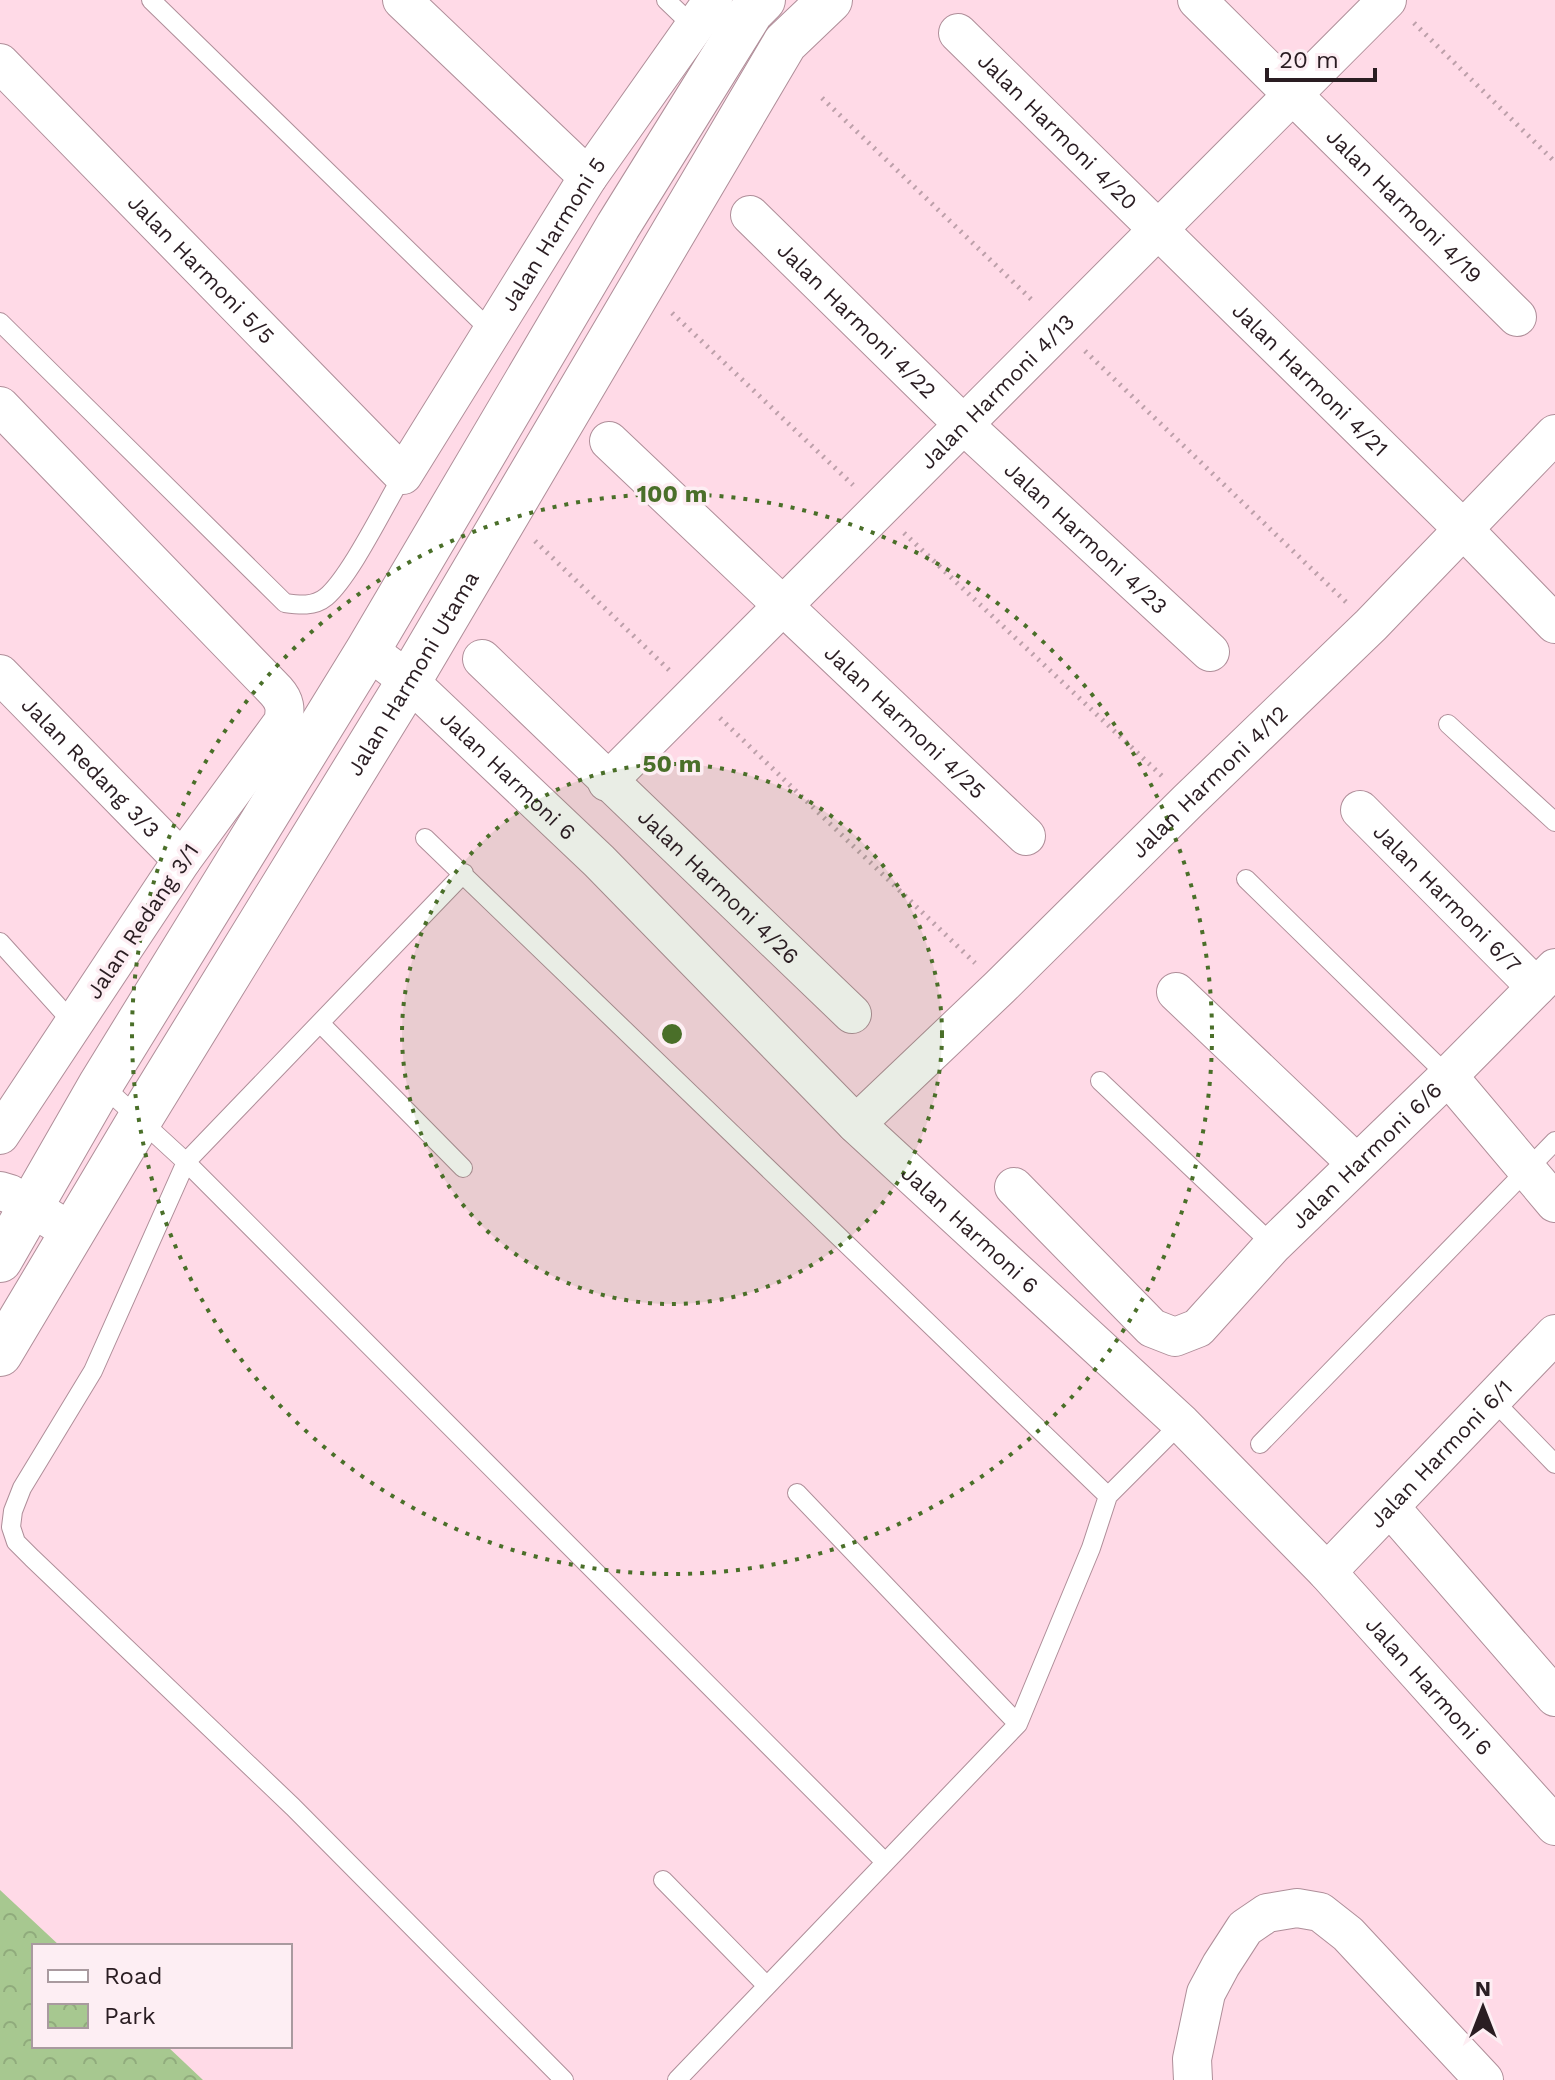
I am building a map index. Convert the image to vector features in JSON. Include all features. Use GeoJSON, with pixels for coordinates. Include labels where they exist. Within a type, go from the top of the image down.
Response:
{"type":"FeatureCollection","features":[{"type":"Feature","properties":{"kind":"main road"},"geometry":{"type":"LineString","coordinates":[[9,1223],[101,1084],[368,650],[618,226],[751,12],[763,0]]}},
{"type":"Feature","properties":{"kind":"main road","name":"Jalan Harmoni Utama"},"geometry":{"type":"LineString","coordinates":[[0,1354],[140,1119],[409,681],[785,43],[830,0]]}},
{"type":"Feature","properties":{"kind":"street"},"geometry":{"type":"LineString","coordinates":[[402,0],[588,177]]}},
{"type":"Feature","properties":{"kind":"street","name":"Jalan Harmoni 4/19"},"geometry":{"type":"LineString","coordinates":[[1197,0],[1517,317]]}},
{"type":"Feature","properties":{"kind":"street","name":"Jalan Harmoni 4/13"},"geometry":{"type":"LineString","coordinates":[[607,782],[1293,95],[1400,11]]}},
{"type":"Feature","properties":{"kind":"street","name":"Jalan Harmoni 5"},"geometry":{"type":"LineString","coordinates":[[403,475],[588,177],[703,13]]}},
{"type":"Feature","properties":{"kind":"street","name":"Jalan Harmoni 4/20"},"geometry":{"type":"LineString","coordinates":[[958,33],[1158,230]]}},
{"type":"Feature","properties":{"kind":"street","name":"Jalan Harmoni 5/5"},"geometry":{"type":"LineString","coordinates":[[0,63],[403,475]]}},
{"type":"Feature","properties":{"kind":"street","name":"Jalan Harmoni 4/22"},"geometry":{"type":"LineString","coordinates":[[750,215],[964,425]]}},
{"type":"Feature","properties":{"kind":"street","name":"Jalan Harmoni 4/21"},"geometry":{"type":"LineString","coordinates":[[1158,230],[1464,530],[1555,624]]}},
{"type":"Feature","properties":{"kind":"street","name":"Jalan Redang 3/1"},"geometry":{"type":"LineString","coordinates":[[0,406],[276,691],[285,709],[283,722],[182,860],[0,1135]]}},
{"type":"Feature","properties":{"kind":"street","name":"Jalan Harmoni 4/23"},"geometry":{"type":"LineString","coordinates":[[964,425],[1210,652]]}},
{"type":"Feature","properties":{"kind":"street","name":"Jalan Harmoni 4/12"},"geometry":{"type":"LineString","coordinates":[[856,1124],[1371,625],[1555,434]]}},
{"type":"Feature","properties":{"kind":"street","name":"Jalan Harmoni 4/25"},"geometry":{"type":"LineString","coordinates":[[609,441],[1026,836]]}},
{"type":"Feature","properties":{"kind":"street","name":"Jalan Harmoni 6"},"geometry":{"type":"LineString","coordinates":[[368,650],[409,681],[599,861],[856,1124],[1181,1423],[1327,1572],[1555,1826]]}},
{"type":"Feature","properties":{"kind":"street","name":"Jalan Harmoni 4/26"},"geometry":{"type":"LineString","coordinates":[[482,659],[852,1014]]}},
{"type":"Feature","properties":{"kind":"street","name":"Jalan Redang 3/3"},"geometry":{"type":"LineString","coordinates":[[0,674],[182,860]]}},
{"type":"Feature","properties":{"kind":"street","name":"Jalan Harmoni 6/7"},"geometry":{"type":"LineString","coordinates":[[1360,810],[1546,978]]}},
{"type":"Feature","properties":{"kind":"street","name":"Jalan Harmoni 6/6"},"geometry":{"type":"LineString","coordinates":[[1014,1187],[1152,1328],[1175,1337],[1198,1328],[1273,1245],[1546,978]]}},
{"type":"Feature","properties":{"kind":"street"},"geometry":{"type":"LineString","coordinates":[[1176,992],[1356,1163]]}},
{"type":"Feature","properties":{"kind":"street"},"geometry":{"type":"LineString","coordinates":[[1448,1076],[1555,1203]]}},
{"type":"Feature","properties":{"kind":"street"},"geometry":{"type":"LineString","coordinates":[[9,1223],[64,1247]]}},
{"type":"Feature","properties":{"kind":"street","name":"Jalan Harmoni 6/1"},"geometry":{"type":"LineString","coordinates":[[1327,1572],[1555,1334]]}},
{"type":"Feature","properties":{"kind":"street"},"geometry":{"type":"LineString","coordinates":[[1390,1507],[1555,1697]]}},
{"type":"Feature","properties":{"kind":"street"},"geometry":{"type":"LineString","coordinates":[[1193,2080],[1192,2059],[1206,1993],[1221,1965],[1245,1928],[1267,1913],[1297,1908],[1320,1912],[1348,1934],[1484,2080]]}},
{"type":"Feature","properties":{"kind":"lane"},"geometry":{"type":"LineString","coordinates":[[151,0],[491,331]]}},
{"type":"Feature","properties":{"kind":"lane"},"geometry":{"type":"LineString","coordinates":[[666,0],[703,13]]}},
{"type":"Feature","properties":{"kind":"lane"},"geometry":{"type":"LineString","coordinates":[[0,322],[285,603],[304,606],[325,598],[343,577],[403,475]]}},
{"type":"Feature","properties":{"kind":"lane"},"geometry":{"type":"LineString","coordinates":[[1448,724],[1555,822]]}},
{"type":"Feature","properties":{"kind":"lane"},"geometry":{"type":"LineString","coordinates":[[425,838],[1108,1496]]}},
{"type":"Feature","properties":{"kind":"lane"},"geometry":{"type":"LineString","coordinates":[[464,873],[186,1162],[93,1371],[22,1488],[13,1511],[11,1527],[16,1542],[293,1807],[564,2080]]}},
{"type":"Feature","properties":{"kind":"lane"},"geometry":{"type":"LineString","coordinates":[[1246,879],[1448,1076]]}},
{"type":"Feature","properties":{"kind":"lane"},"geometry":{"type":"LineString","coordinates":[[0,942],[74,1024]]}},
{"type":"Feature","properties":{"kind":"lane"},"geometry":{"type":"LineString","coordinates":[[320,1023],[463,1168]]}},
{"type":"Feature","properties":{"kind":"lane"},"geometry":{"type":"LineString","coordinates":[[1100,1081],[1273,1245]]}},
{"type":"Feature","properties":{"kind":"lane"},"geometry":{"type":"LineString","coordinates":[[101,1084],[186,1162],[885,1862]]}},
{"type":"Feature","properties":{"kind":"lane"},"geometry":{"type":"LineString","coordinates":[[1260,1444],[1555,1141]]}},
{"type":"Feature","properties":{"kind":"lane"},"geometry":{"type":"LineString","coordinates":[[1493,1400],[1555,1464]]}},
{"type":"Feature","properties":{"kind":"lane"},"geometry":{"type":"LineString","coordinates":[[677,2080],[1018,1724],[1091,1548],[1108,1496],[1181,1423]]}},
{"type":"Feature","properties":{"kind":"lane"},"geometry":{"type":"LineString","coordinates":[[797,1493],[1018,1724]]}},
{"type":"Feature","properties":{"kind":"lane"},"geometry":{"type":"LineString","coordinates":[[663,1880],[767,1986]]}},
{"type":"Feature","properties":{"kind":"path"},"geometry":{"type":"LineString","coordinates":[[1400,11],[1555,162]]}},
{"type":"Feature","properties":{"kind":"path"},"geometry":{"type":"LineString","coordinates":[[665,306],[1188,801]]}},
{"type":"Feature","properties":{"kind":"path"},"geometry":{"type":"LineString","coordinates":[[529,535],[1000,987]]}},
{"type":"Feature","properties":{"kind":"green space"},"geometry":{"type":"Polygon","coordinates":[[[0,1890],[58,1944],[32,1944],[32,2048],[169,2048],[203,2080],[0,2080],[0,1890]]]}}]}
